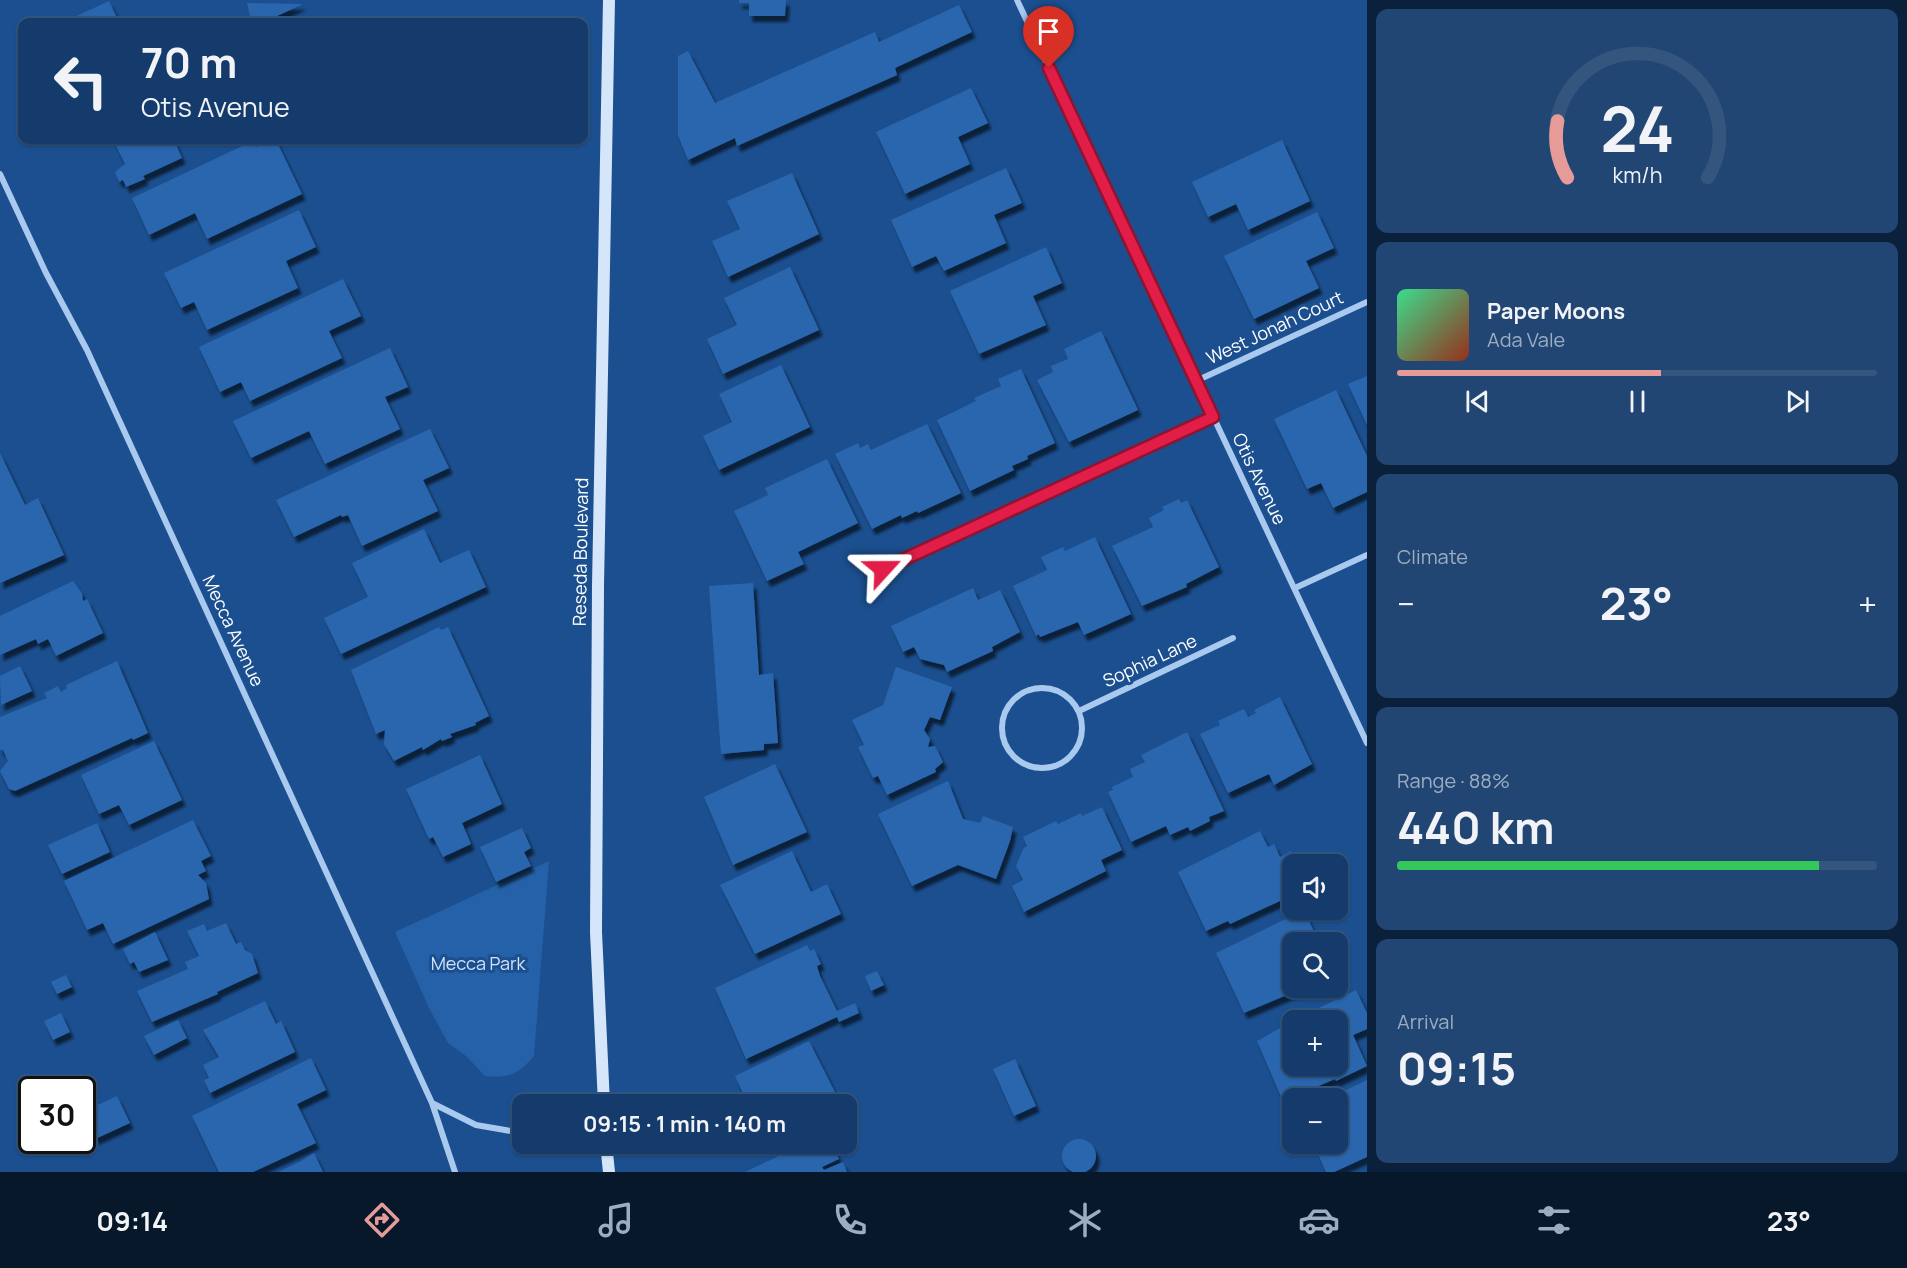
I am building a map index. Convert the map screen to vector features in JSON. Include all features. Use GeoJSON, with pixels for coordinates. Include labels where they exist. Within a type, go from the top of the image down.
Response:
{"type":"FeatureCollection","features":[{"type":"Feature","properties":{"kind":"main road","name":"Reseda Boulevard"},"geometry":{"type":"LineString","coordinates":[[604,1094],[596,932],[598,574],[609,0]]}},
{"type":"Feature","properties":{"kind":"main road"},"geometry":{"type":"LineString","coordinates":[[607,1154],[609,1172]]}},
{"type":"Feature","properties":{"kind":"street","name":"Otis Avenue"},"geometry":{"type":"LineString","coordinates":[[1017,0],[1367,743]]}},
{"type":"Feature","properties":{"kind":"street","name":"Mecca Avenue"},"geometry":{"type":"LineString","coordinates":[[0,174],[46,273],[87,350],[432,1103],[455,1172]]}},
{"type":"Feature","properties":{"kind":"street","name":"West Jonah Court"},"geometry":{"type":"LineString","coordinates":[[1196,381],[1367,302]]}},
{"type":"Feature","properties":{"kind":"street"},"geometry":{"type":"LineString","coordinates":[[883,569],[1213,417]]}},
{"type":"Feature","properties":{"kind":"street"},"geometry":{"type":"LineString","coordinates":[[1295,588],[1367,555]]}},
{"type":"Feature","properties":{"kind":"street","name":"Sophia Lane"},"geometry":{"type":"LineString","coordinates":[[1079,711],[1233,638]]}},
{"type":"Feature","properties":{"kind":"street"},"geometry":{"type":"LineString","coordinates":[[1036,687],[1056,690],[1072,700],[1079,711],[1083,724],[1080,743],[1068,759],[1044,768],[1031,766],[1018,760],[1008,750],[1003,738],[1002,724],[1005,711],[1024,691],[1036,687]]}},
{"type":"Feature","properties":{"kind":"street"},"geometry":{"type":"LineString","coordinates":[[432,1103],[476,1125],[512,1131]]}},
{"type":"Feature","properties":{"kind":"green space","name":"Mecca Park"},"geometry":{"type":"Polygon","coordinates":[[[549,861],[534,1056],[512,1074],[500,1077],[485,1076],[466,1056],[448,1043],[429,1008],[395,932],[549,861]]]}},
{"type":"Feature","properties":{"kind":"building"},"geometry":{"type":"Polygon","coordinates":[[[739,0],[786,0],[785,16],[749,16],[749,3],[739,3],[739,0]]]}},
{"type":"Feature","properties":{"kind":"building"},"geometry":{"type":"Polygon","coordinates":[[[109,1],[117,18],[72,18],[109,1]]]}},
{"type":"Feature","properties":{"kind":"building"},"geometry":{"type":"Polygon","coordinates":[[[247,3],[303,4],[273,18],[250,18],[247,3]]]}},
{"type":"Feature","properties":{"kind":"building"},"geometry":{"type":"Polygon","coordinates":[[[959,5],[972,32],[895,68],[897,75],[737,146],[735,138],[688,160],[678,135],[678,56],[688,51],[715,103],[875,32],[879,42],[959,5]]]}},
{"type":"Feature","properties":{"kind":"building"},"geometry":{"type":"Polygon","coordinates":[[[971,88],[988,123],[958,137],[970,164],[905,194],[876,132],[971,88]]]}},
{"type":"Feature","properties":{"kind":"building"},"geometry":{"type":"Polygon","coordinates":[[[1282,140],[1310,201],[1248,230],[1236,204],[1208,217],[1192,182],[1282,140]]]}},
{"type":"Feature","properties":{"kind":"building"},"geometry":{"type":"Polygon","coordinates":[[[115,144],[176,144],[182,158],[143,176],[145,179],[126,187],[123,180],[119,182],[115,172],[125,164],[115,144]]]}},
{"type":"Feature","properties":{"kind":"building"},"geometry":{"type":"Polygon","coordinates":[[[247,144],[254,144],[256,147],[262,144],[278,144],[302,194],[207,239],[195,213],[149,235],[132,198],[247,144]]]}},
{"type":"Feature","properties":{"kind":"building"},"geometry":{"type":"Polygon","coordinates":[[[1006,168],[1022,203],[994,215],[1006,243],[944,271],[936,256],[912,267],[891,220],[1006,168]]]}},
{"type":"Feature","properties":{"kind":"building"},"geometry":{"type":"Polygon","coordinates":[[[792,173],[819,234],[728,277],[712,241],[740,229],[727,201],[792,173]]]}},
{"type":"Feature","properties":{"kind":"building"},"geometry":{"type":"Polygon","coordinates":[[[299,210],[316,247],[286,261],[298,288],[207,330],[194,302],[181,308],[164,273],[299,210]]]}},
{"type":"Feature","properties":{"kind":"building"},"geometry":{"type":"Polygon","coordinates":[[[1317,212],[1334,248],[1306,261],[1319,288],[1254,319],[1224,256],[1317,212]]]}},
{"type":"Feature","properties":{"kind":"building"},"geometry":{"type":"Polygon","coordinates":[[[1046,247],[1062,283],[1033,296],[1046,325],[979,354],[950,291],[1046,247]]]}},
{"type":"Feature","properties":{"kind":"building"},"geometry":{"type":"Polygon","coordinates":[[[790,267],[819,330],[723,374],[707,339],[737,325],[724,298],[790,267]]]}},
{"type":"Feature","properties":{"kind":"building"},"geometry":{"type":"Polygon","coordinates":[[[343,279],[361,316],[329,331],[342,358],[250,401],[241,382],[220,392],[199,347],[343,279]]]}},
{"type":"Feature","properties":{"kind":"building"},"geometry":{"type":"Polygon","coordinates":[[[1101,331],[1138,410],[1069,442],[1037,380],[1053,372],[1051,366],[1068,359],[1064,349],[1101,331]]]}},
{"type":"Feature","properties":{"kind":"building"},"geometry":{"type":"Polygon","coordinates":[[[390,348],[408,387],[385,397],[400,429],[325,464],[309,431],[251,458],[233,421],[390,348]]]}},
{"type":"Feature","properties":{"kind":"building"},"geometry":{"type":"Polygon","coordinates":[[[781,365],[810,427],[719,470],[703,436],[732,422],[719,394],[781,365]]]}},
{"type":"Feature","properties":{"kind":"building"},"geometry":{"type":"Polygon","coordinates":[[[1021,369],[1055,443],[1027,456],[1028,459],[1012,466],[1014,470],[970,491],[937,420],[976,401],[974,398],[1001,386],[998,379],[1021,369]]]}},
{"type":"Feature","properties":{"kind":"building"},"geometry":{"type":"Polygon","coordinates":[[[1367,376],[1367,425],[1348,384],[1367,376]]]}},
{"type":"Feature","properties":{"kind":"building"},"geometry":{"type":"Polygon","coordinates":[[[1336,390],[1367,456],[1367,492],[1333,508],[1321,483],[1307,489],[1274,419],[1336,390]]]}},
{"type":"Feature","properties":{"kind":"building"},"geometry":{"type":"Polygon","coordinates":[[[927,424],[961,493],[918,513],[917,511],[902,518],[901,515],[872,529],[835,454],[858,443],[860,448],[868,444],[871,450],[927,424]]]}},
{"type":"Feature","properties":{"kind":"building"},"geometry":{"type":"Polygon","coordinates":[[[430,429],[449,468],[423,480],[438,511],[362,546],[348,515],[342,517],[341,515],[294,537],[276,500],[430,429]]]}},
{"type":"Feature","properties":{"kind":"building"},"geometry":{"type":"Polygon","coordinates":[[[0,453],[25,505],[38,498],[64,555],[0,583],[0,453]]]}},
{"type":"Feature","properties":{"kind":"building"},"geometry":{"type":"Polygon","coordinates":[[[827,459],[858,523],[798,552],[804,564],[767,581],[734,511],[768,495],[765,488],[827,459]]]}},
{"type":"Feature","properties":{"kind":"building"},"geometry":{"type":"Polygon","coordinates":[[[1179,499],[1181,503],[1187,500],[1219,567],[1186,584],[1187,587],[1142,606],[1112,546],[1153,527],[1149,518],[1164,510],[1162,507],[1179,499]]]}},
{"type":"Feature","properties":{"kind":"building"},"geometry":{"type":"Polygon","coordinates":[[[424,529],[440,563],[469,550],[486,587],[341,654],[324,618],[368,597],[352,563],[424,529]]]}},
{"type":"Feature","properties":{"kind":"building"},"geometry":{"type":"Polygon","coordinates":[[[1095,537],[1131,614],[1084,635],[1078,622],[1040,637],[1039,634],[1036,636],[1013,586],[1047,570],[1041,557],[1063,547],[1065,551],[1095,537]]]}},
{"type":"Feature","properties":{"kind":"building"},"geometry":{"type":"Polygon","coordinates":[[[73,581],[82,593],[83,601],[87,599],[103,633],[56,656],[48,639],[38,644],[36,639],[0,655],[0,616],[73,581]]]}},
{"type":"Feature","properties":{"kind":"building"},"geometry":{"type":"Polygon","coordinates":[[[753,583],[759,675],[773,673],[778,743],[764,744],[764,750],[721,754],[709,586],[753,583]]]}},
{"type":"Feature","properties":{"kind":"building"},"geometry":{"type":"Polygon","coordinates":[[[973,588],[978,600],[1000,590],[1020,632],[992,647],[993,651],[947,672],[944,665],[920,659],[914,647],[903,652],[891,626],[973,588]]]}},
{"type":"Feature","properties":{"kind":"building"},"geometry":{"type":"Polygon","coordinates":[[[439,627],[441,630],[448,627],[489,716],[475,723],[476,725],[450,734],[452,737],[442,741],[441,739],[423,750],[422,747],[394,761],[384,744],[385,730],[376,734],[351,670],[439,627]]]}},
{"type":"Feature","properties":{"kind":"building"},"geometry":{"type":"Polygon","coordinates":[[[117,661],[148,733],[133,740],[132,738],[15,791],[9,789],[0,771],[8,761],[3,750],[0,750],[0,717],[47,698],[44,693],[58,686],[61,692],[67,688],[66,685],[117,661]]]}},
{"type":"Feature","properties":{"kind":"building"},"geometry":{"type":"Polygon","coordinates":[[[20,666],[32,691],[1,705],[0,676],[20,666]]]}},
{"type":"Feature","properties":{"kind":"building"},"geometry":{"type":"Polygon","coordinates":[[[896,667],[952,687],[940,720],[930,717],[924,730],[930,739],[928,747],[935,746],[943,762],[935,769],[936,772],[887,795],[878,776],[873,778],[858,747],[864,745],[852,720],[883,705],[896,667]]]}},
{"type":"Feature","properties":{"kind":"building"},"geometry":{"type":"Polygon","coordinates":[[[1280,697],[1312,764],[1274,785],[1269,774],[1228,793],[1200,734],[1220,725],[1218,721],[1244,709],[1248,717],[1256,713],[1254,710],[1280,697]]]}},
{"type":"Feature","properties":{"kind":"building"},"geometry":{"type":"Polygon","coordinates":[[[1187,732],[1224,811],[1209,817],[1210,821],[1190,831],[1188,827],[1170,835],[1166,826],[1131,842],[1108,792],[1113,790],[1112,787],[1133,777],[1130,769],[1145,762],[1141,755],[1187,732]]]}},
{"type":"Feature","properties":{"kind":"building"},"geometry":{"type":"Polygon","coordinates":[[[154,741],[182,800],[129,825],[119,805],[99,814],[81,775],[154,741]]]}},
{"type":"Feature","properties":{"kind":"building"},"geometry":{"type":"Polygon","coordinates":[[[480,755],[502,804],[462,823],[471,844],[443,857],[433,837],[429,839],[406,789],[480,755]]]}},
{"type":"Feature","properties":{"kind":"building"},"geometry":{"type":"Polygon","coordinates":[[[775,764],[807,832],[733,865],[704,797],[775,764]]]}},
{"type":"Feature","properties":{"kind":"building"},"geometry":{"type":"Polygon","coordinates":[[[948,781],[963,819],[980,823],[983,816],[1013,827],[1010,841],[996,879],[958,865],[912,886],[878,814],[948,781]]]}},
{"type":"Feature","properties":{"kind":"building"},"geometry":{"type":"Polygon","coordinates":[[[1102,807],[1122,850],[1101,860],[1106,871],[1024,912],[1012,886],[1023,880],[1016,866],[1023,849],[1027,846],[1023,837],[1056,821],[1058,824],[1081,813],[1082,816],[1102,807]]]}},
{"type":"Feature","properties":{"kind":"building"},"geometry":{"type":"Polygon","coordinates":[[[193,820],[211,856],[201,861],[206,871],[198,875],[206,883],[209,899],[113,944],[103,923],[87,930],[64,881],[193,820]]]}},
{"type":"Feature","properties":{"kind":"building"},"geometry":{"type":"Polygon","coordinates":[[[97,823],[110,852],[62,874],[48,845],[97,823]]]}},
{"type":"Feature","properties":{"kind":"building"},"geometry":{"type":"Polygon","coordinates":[[[522,828],[531,848],[524,852],[531,866],[496,882],[480,847],[522,828]]]}},
{"type":"Feature","properties":{"kind":"building"},"geometry":{"type":"Polygon","coordinates":[[[1260,831],[1268,847],[1274,844],[1280,857],[1282,856],[1282,900],[1230,924],[1228,921],[1206,931],[1178,872],[1260,831]]]}},
{"type":"Feature","properties":{"kind":"building"},"geometry":{"type":"Polygon","coordinates":[[[792,851],[811,892],[827,884],[841,914],[755,954],[720,885],[792,851]]]}},
{"type":"Feature","properties":{"kind":"building"},"geometry":{"type":"Polygon","coordinates":[[[1284,920],[1309,920],[1314,932],[1282,932],[1282,997],[1244,1013],[1216,953],[1284,920]]]}},
{"type":"Feature","properties":{"kind":"building"},"geometry":{"type":"Polygon","coordinates":[[[226,923],[236,944],[241,942],[245,950],[252,954],[258,973],[217,992],[218,994],[152,1022],[137,991],[188,969],[185,962],[199,956],[187,931],[204,924],[207,931],[226,923]]]}},
{"type":"Feature","properties":{"kind":"building"},"geometry":{"type":"Polygon","coordinates":[[[155,932],[168,960],[139,972],[134,962],[130,964],[123,949],[155,932]]]}},
{"type":"Feature","properties":{"kind":"building"},"geometry":{"type":"Polygon","coordinates":[[[807,945],[810,951],[814,949],[821,964],[817,966],[820,976],[837,1011],[855,1003],[859,1013],[839,1022],[837,1017],[746,1059],[715,988],[807,945]]]}},
{"type":"Feature","properties":{"kind":"building"},"geometry":{"type":"Polygon","coordinates":[[[877,971],[884,985],[871,991],[865,976],[877,971]]]}},
{"type":"Feature","properties":{"kind":"building"},"geometry":{"type":"Polygon","coordinates":[[[66,975],[72,987],[57,994],[51,982],[66,975]]]}},
{"type":"Feature","properties":{"kind":"building"},"geometry":{"type":"Polygon","coordinates":[[[1356,990],[1367,1013],[1367,1029],[1353,1035],[1367,1066],[1348,1075],[1348,1010],[1315,1010],[1339,998],[1348,998],[1348,994],[1356,990]]]}},
{"type":"Feature","properties":{"kind":"building"},"geometry":{"type":"Polygon","coordinates":[[[265,1001],[276,1024],[281,1021],[295,1052],[210,1093],[204,1080],[209,1078],[203,1065],[219,1057],[203,1030],[265,1001]]]}},
{"type":"Feature","properties":{"kind":"building"},"geometry":{"type":"Polygon","coordinates":[[[61,1013],[70,1032],[53,1040],[44,1021],[61,1013]]]}},
{"type":"Feature","properties":{"kind":"building"},"geometry":{"type":"Polygon","coordinates":[[[178,1020],[187,1038],[154,1055],[144,1036],[178,1020]]]}},
{"type":"Feature","properties":{"kind":"building"},"geometry":{"type":"Polygon","coordinates":[[[1282,1027],[1282,1076],[1346,1076],[1314,1088],[1282,1088],[1282,1099],[1257,1041],[1282,1027]]]}},
{"type":"Feature","properties":{"kind":"building"},"geometry":{"type":"Polygon","coordinates":[[[809,1041],[836,1094],[743,1094],[735,1076],[809,1041]]]}},
{"type":"Feature","properties":{"kind":"building"},"geometry":{"type":"Polygon","coordinates":[[[311,1058],[326,1090],[297,1104],[316,1143],[253,1172],[219,1172],[192,1116],[311,1058]]]}},
{"type":"Feature","properties":{"kind":"building"},"geometry":{"type":"Polygon","coordinates":[[[1015,1059],[1036,1106],[1014,1116],[993,1069],[1015,1059]]]}},
{"type":"Feature","properties":{"kind":"building"},"geometry":{"type":"Polygon","coordinates":[[[1367,1080],[1367,1157],[1334,1172],[1326,1172],[1318,1154],[1348,1154],[1348,1089],[1367,1080]]]}},
{"type":"Feature","properties":{"kind":"building"},"geometry":{"type":"Polygon","coordinates":[[[117,1096],[130,1123],[96,1139],[96,1106],[117,1096]]]}},
{"type":"Feature","properties":{"kind":"building"},"geometry":{"type":"Polygon","coordinates":[[[1079,1139],[1091,1144],[1096,1156],[1091,1168],[1079,1173],[1067,1168],[1062,1156],[1067,1144],[1079,1139]]]}},
{"type":"Feature","properties":{"kind":"building"},"geometry":{"type":"Polygon","coordinates":[[[314,1153],[323,1172],[278,1172],[301,1161],[314,1153]]]}},
{"type":"Feature","properties":{"kind":"building"},"geometry":{"type":"Polygon","coordinates":[[[783,1154],[837,1154],[839,1159],[822,1167],[824,1170],[843,1162],[847,1172],[745,1172],[783,1154]]]}},
{"type":"Feature","properties":{"kind":"route"},"geometry":{"type":"LineString","coordinates":[[883,569],[1213,417],[1049,68]]}}]}
